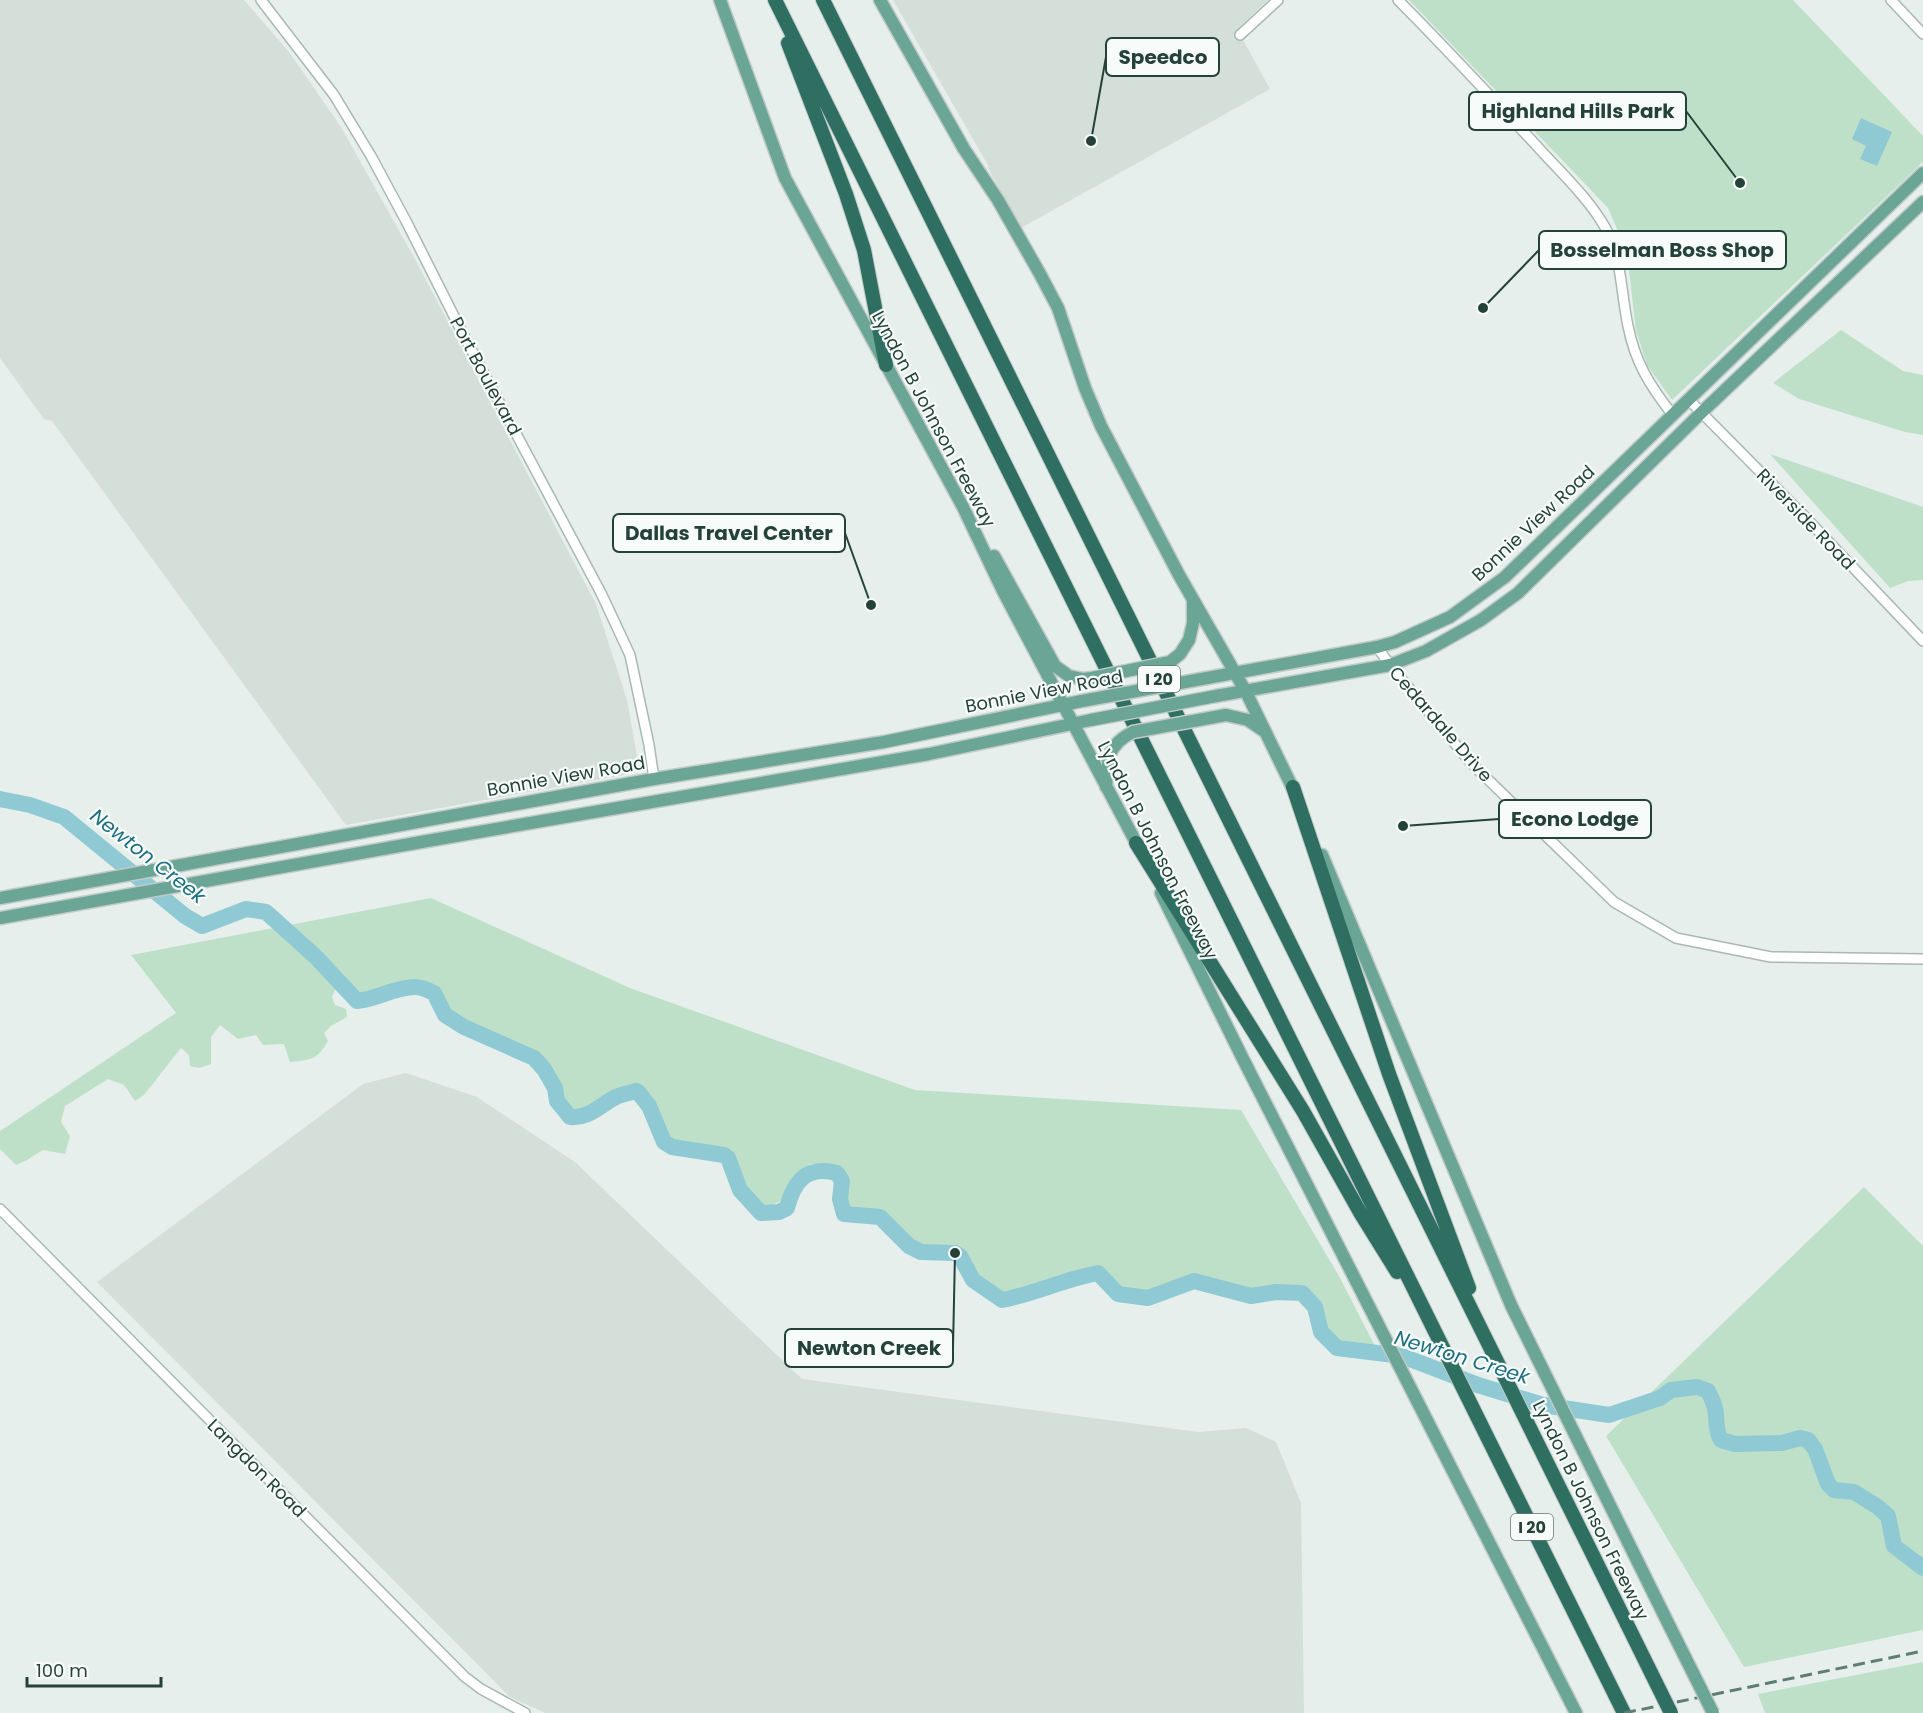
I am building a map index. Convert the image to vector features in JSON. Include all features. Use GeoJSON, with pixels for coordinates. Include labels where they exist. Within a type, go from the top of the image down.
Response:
{"type":"FeatureCollection","features":[{"type":"Feature","properties":{"kind":"highway"},"geometry":{"type":"LineString","coordinates":[[774,0],[846,194],[864,250],[886,365]]}},
{"type":"Feature","properties":{"kind":"highway","name":"Lyndon B Johnson Freeway"},"geometry":{"type":"LineString","coordinates":[[774,0],[1624,1713]]}},
{"type":"Feature","properties":{"kind":"highway","name":"Lyndon B Johnson Freeway"},"geometry":{"type":"LineString","coordinates":[[823,0],[1671,1713]]}},
{"type":"Feature","properties":{"kind":"highway"},"geometry":{"type":"LineString","coordinates":[[1293,787],[1389,1074],[1495,1357]]}},
{"type":"Feature","properties":{"kind":"highway"},"geometry":{"type":"LineString","coordinates":[[1136,843],[1303,1111],[1361,1214],[1441,1342]]}},
{"type":"Feature","properties":{"kind":"main road","name":"Lyndon B Johnson Freeway"},"geometry":{"type":"LineString","coordinates":[[720,0],[785,178],[963,507],[1003,591],[1136,843],[1576,1713]]}},
{"type":"Feature","properties":{"kind":"main road","name":"Lyndon B Johnson Freeway"},"geometry":{"type":"LineString","coordinates":[[880,0],[964,149],[998,200],[1045,282],[1058,308],[1101,426],[1193,599],[1246,692],[1293,787],[1511,1305],[1713,1713]]}},
{"type":"Feature","properties":{"kind":"main road","name":"Bonnie View Road"},"geometry":{"type":"LineString","coordinates":[[0,898],[654,778],[925,734],[1062,704],[1377,647],[1438,624],[1479,597],[1509,573],[1923,173]]}},
{"type":"Feature","properties":{"kind":"main road","name":"Bonnie View Road"},"geometry":{"type":"LineString","coordinates":[[0,918],[929,754],[1072,723],[1389,665],[1453,637],[1518,593],[1702,412],[1923,202]]}},
{"type":"Feature","properties":{"kind":"main road"},"geometry":{"type":"LineString","coordinates":[[1876,219],[1890,233]]}},
{"type":"Feature","properties":{"kind":"main road"},"geometry":{"type":"LineString","coordinates":[[963,507],[999,565],[1055,666],[1069,676],[1092,678],[1170,662],[1180,654],[1188,640],[1193,623],[1193,599]]}},
{"type":"Feature","properties":{"kind":"main road"},"geometry":{"type":"LineString","coordinates":[[1509,573],[1518,593]]}},
{"type":"Feature","properties":{"kind":"main road"},"geometry":{"type":"LineString","coordinates":[[1106,787],[1109,756],[1121,738],[1133,732],[1226,715],[1248,720],[1267,734]]}},
{"type":"Feature","properties":{"kind":"main road"},"geometry":{"type":"LineString","coordinates":[[925,734],[929,754]]}},
{"type":"Feature","properties":{"kind":"main road"},"geometry":{"type":"LineString","coordinates":[[654,778],[658,801]]}},
{"type":"Feature","properties":{"kind":"street","name":"Port Boulevard"},"geometry":{"type":"LineString","coordinates":[[261,0],[334,95],[371,156],[468,345],[601,593],[630,655],[654,778]]}},
{"type":"Feature","properties":{"kind":"street"},"geometry":{"type":"LineString","coordinates":[[1240,35],[1278,0]]}},
{"type":"Feature","properties":{"kind":"street"},"geometry":{"type":"LineString","coordinates":[[1398,0],[1453,55],[1586,200],[1606,230],[1614,250],[1628,326],[1639,365],[1652,389],[1672,414]]}},
{"type":"Feature","properties":{"kind":"street"},"geometry":{"type":"LineString","coordinates":[[1891,0],[1923,34]]}},
{"type":"Feature","properties":{"kind":"street","name":"Riverside Road"},"geometry":{"type":"LineString","coordinates":[[1689,399],[1923,640]]}},
{"type":"Feature","properties":{"kind":"street","name":"Cedardale Drive"},"geometry":{"type":"LineString","coordinates":[[1377,647],[1389,665],[1471,763],[1614,902],[1676,938],[1771,957],[1923,959]]}},
{"type":"Feature","properties":{"kind":"street","name":"Langdon Road"},"geometry":{"type":"LineString","coordinates":[[0,1209],[465,1677],[481,1689],[525,1713]]}},
{"type":"Feature","properties":{"kind":"shaded area"},"geometry":{"type":"Polygon","coordinates":[[[0,0],[244,0],[289,52],[341,127],[416,261],[596,604],[627,700],[637,756],[624,775],[346,825],[52,421],[44,419],[0,358],[0,0]]]}},
{"type":"Feature","properties":{"kind":"shaded area"},"geometry":{"type":"Polygon","coordinates":[[[893,0],[1268,0],[1237,29],[1270,89],[1021,228],[989,167],[893,0]]]}},
{"type":"Feature","properties":{"kind":"shaded area"},"geometry":{"type":"Polygon","coordinates":[[[406,1073],[477,1097],[575,1162],[802,1379],[1198,1432],[1246,1428],[1276,1442],[1301,1503],[1304,1713],[545,1713],[510,1697],[97,1282],[363,1084],[406,1073]]]}},
{"type":"Feature","properties":{"kind":"green space"},"geometry":{"type":"Polygon","coordinates":[[[1409,0],[1793,0],[1923,136],[1923,162],[1672,400],[1647,365],[1636,331],[1627,252],[1608,208],[1409,0]]]}},
{"type":"Feature","properties":{"kind":"green space"},"geometry":{"type":"Polygon","coordinates":[[[1841,330],[1903,371],[1923,375],[1923,435],[1905,432],[1799,399],[1773,383],[1841,330]]]}},
{"type":"Feature","properties":{"kind":"green space"},"geometry":{"type":"Polygon","coordinates":[[[1770,454],[1923,507],[1923,580],[1908,581],[1890,588],[1770,454]]]}},
{"type":"Feature","properties":{"kind":"green space"},"geometry":{"type":"Polygon","coordinates":[[[431,898],[630,988],[915,1090],[1241,1110],[1339,1276],[1378,1352],[1338,1343],[1325,1344],[1313,1330],[1312,1317],[1299,1296],[1280,1286],[1238,1292],[1191,1277],[1160,1290],[1109,1290],[1091,1270],[1042,1281],[1024,1294],[1000,1297],[969,1280],[956,1251],[914,1248],[880,1212],[843,1211],[834,1199],[836,1174],[827,1165],[810,1164],[786,1188],[782,1201],[758,1210],[734,1184],[721,1151],[664,1138],[654,1140],[645,1107],[624,1087],[579,1115],[562,1112],[539,1068],[529,1059],[462,1031],[444,1018],[438,1006],[428,997],[408,985],[361,1000],[351,996],[337,985],[332,997],[335,1005],[346,1009],[347,1017],[324,1033],[328,1041],[313,1058],[290,1062],[284,1044],[263,1045],[256,1035],[238,1039],[220,1025],[211,1037],[211,1064],[199,1068],[190,1066],[189,1055],[181,1048],[144,1095],[135,1101],[124,1085],[108,1079],[65,1106],[61,1122],[70,1136],[65,1154],[43,1150],[16,1165],[0,1149],[0,1131],[176,1013],[131,955],[431,898]]]}},
{"type":"Feature","properties":{"kind":"green space"},"geometry":{"type":"Polygon","coordinates":[[[1864,1187],[1923,1246],[1923,1630],[1744,1667],[1606,1436],[1864,1187]]]}},
{"type":"Feature","properties":{"kind":"green space"},"geometry":{"type":"Polygon","coordinates":[[[1923,1662],[1923,1713],[1765,1713],[1758,1694],[1923,1662]]]}},
{"type":"Feature","properties":{"kind":"water"},"geometry":{"type":"Polygon","coordinates":[[[1861,118],[1892,132],[1877,166],[1860,159],[1866,146],[1852,139],[1861,118]]]}},
{"type":"Feature","properties":{"kind":"waterway","name":"Newton Creek"},"geometry":{"type":"LineString","coordinates":[[0,799],[30,805],[64,817],[185,916],[202,926],[246,909],[266,912],[316,957],[357,1001],[415,987],[434,993],[445,1015],[464,1027],[534,1058],[544,1069],[555,1088],[557,1101],[570,1117],[583,1116],[618,1096],[638,1092],[649,1106],[664,1142],[672,1147],[724,1155],[728,1158],[740,1190],[761,1213],[779,1212],[787,1208],[794,1190],[803,1177],[810,1173],[827,1171],[837,1173],[842,1181],[840,1199],[844,1214],[880,1217],[909,1246],[921,1252],[955,1253],[960,1256],[973,1280],[1002,1300],[1098,1273],[1118,1294],[1148,1298],[1194,1281],[1251,1296],[1276,1292],[1302,1293],[1315,1307],[1321,1332],[1337,1348],[1402,1356],[1478,1385],[1543,1405],[1609,1415],[1660,1398],[1671,1390],[1697,1387],[1708,1391],[1711,1397],[1715,1409],[1717,1431],[1721,1440],[1735,1444],[1782,1443],[1800,1438],[1808,1440],[1815,1449],[1828,1484],[1834,1490],[1854,1492],[1878,1507],[1888,1516],[1894,1546],[1923,1568]]}},
{"type":"Feature","properties":{"kind":"railway"},"geometry":{"type":"LineString","coordinates":[[1624,1713],[1923,1651]]}},
{"type":"Feature","properties":{"kind":"place","name":"Speedco"},"geometry":{"type":"Point","coordinates":[1091,141]}},
{"type":"Feature","properties":{"kind":"place","name":"Highland Hills Park"},"geometry":{"type":"Point","coordinates":[1740,183]}},
{"type":"Feature","properties":{"kind":"place","name":"Bosselman Boss Shop"},"geometry":{"type":"Point","coordinates":[1483,308]}},
{"type":"Feature","properties":{"kind":"place","name":"Dallas Travel Center"},"geometry":{"type":"Point","coordinates":[871,605]}},
{"type":"Feature","properties":{"kind":"place","name":"Econo Lodge"},"geometry":{"type":"Point","coordinates":[1403,826]}},
{"type":"Feature","properties":{"kind":"place","name":"Newton Creek"},"geometry":{"type":"Point","coordinates":[955,1253]}}]}
